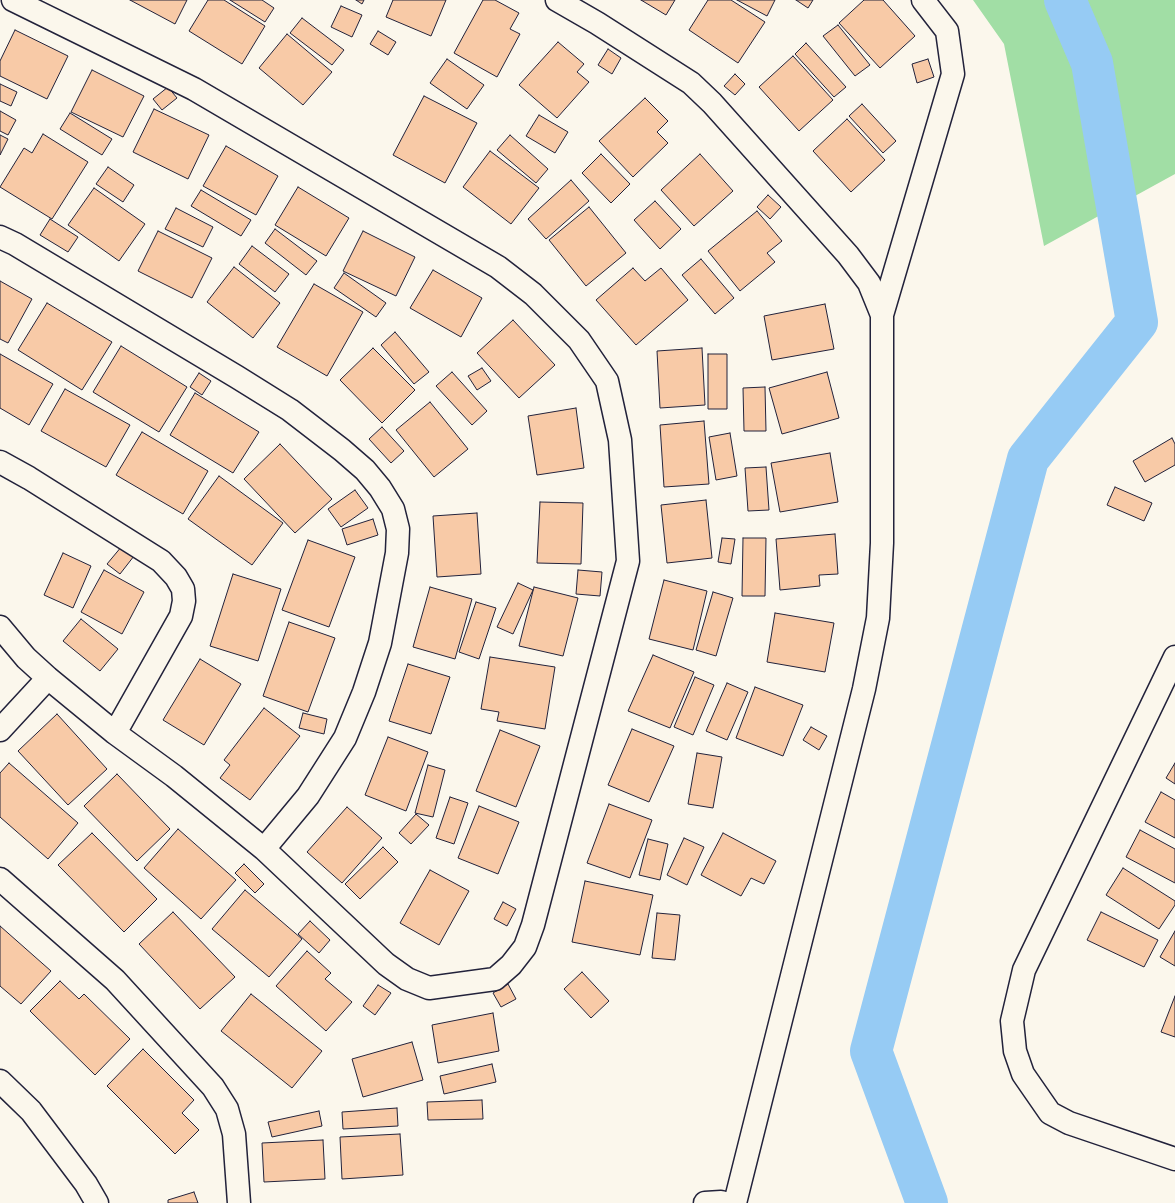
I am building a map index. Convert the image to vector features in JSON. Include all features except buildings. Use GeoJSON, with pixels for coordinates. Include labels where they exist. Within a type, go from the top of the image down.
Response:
{"type":"FeatureCollection","features":[{"type":"Feature","properties":{"kind":"street"},"geometry":{"type":"LineString","coordinates":[[0,627],[26,658],[48,678],[116,733],[174,776],[264,849],[386,964],[407,979],[429,988],[495,979],[511,965],[525,947],[533,925],[628,561],[620,440],[607,381],[579,340],[533,294],[498,267],[194,89],[13,0]]}},
{"type":"Feature","properties":{"kind":"street"},"geometry":{"type":"LineString","coordinates":[[557,0],[598,23],[691,83],[712,103],[848,255],[869,283],[882,315]]}},
{"type":"Feature","properties":{"kind":"street"},"geometry":{"type":"LineString","coordinates":[[735,1203],[864,689],[878,618],[882,543],[882,315],[953,74],[947,31],[923,0]]}},
{"type":"Feature","properties":{"kind":"street"},"geometry":{"type":"LineString","coordinates":[[0,237],[290,410],[342,450],[365,470],[380,488],[393,509],[398,529],[397,553],[380,643],[364,692],[345,738],[312,789],[264,849]]}},
{"type":"Feature","properties":{"kind":"street"},"geometry":{"type":"LineString","coordinates":[[0,462],[29,478],[161,561],[176,577],[183,589],[184,602],[182,616],[116,733]]}},
{"type":"Feature","properties":{"kind":"street"},"geometry":{"type":"LineString","coordinates":[[1175,657],[1024,970],[1012,1022],[1015,1051],[1024,1074],[1040,1101],[1050,1113],[1069,1122],[1175,1159]]}},
{"type":"Feature","properties":{"kind":"street"},"geometry":{"type":"LineString","coordinates":[[0,730],[48,678]]}},
{"type":"Feature","properties":{"kind":"street"},"geometry":{"type":"LineString","coordinates":[[0,879],[115,980],[213,1087],[227,1109],[234,1134],[239,1203]]}},
{"type":"Feature","properties":{"kind":"street"},"geometry":{"type":"LineString","coordinates":[[0,1081],[31,1111],[86,1184],[97,1203]]}},
{"type":"Feature","properties":{"kind":"street"},"geometry":{"type":"LineString","coordinates":[[705,1203],[724,1203]]}},
{"type":"Feature","properties":{"kind":"green space"},"geometry":{"type":"Polygon","coordinates":[[[973,0],[1175,0],[1175,174],[1044,246],[1004,44],[973,0]]]}},
{"type":"Feature","properties":{"kind":"waterway"},"geometry":{"type":"LineString","coordinates":[[927,1203],[871,1051],[1028,459],[1137,322],[1092,63],[1065,0]]}}]}
